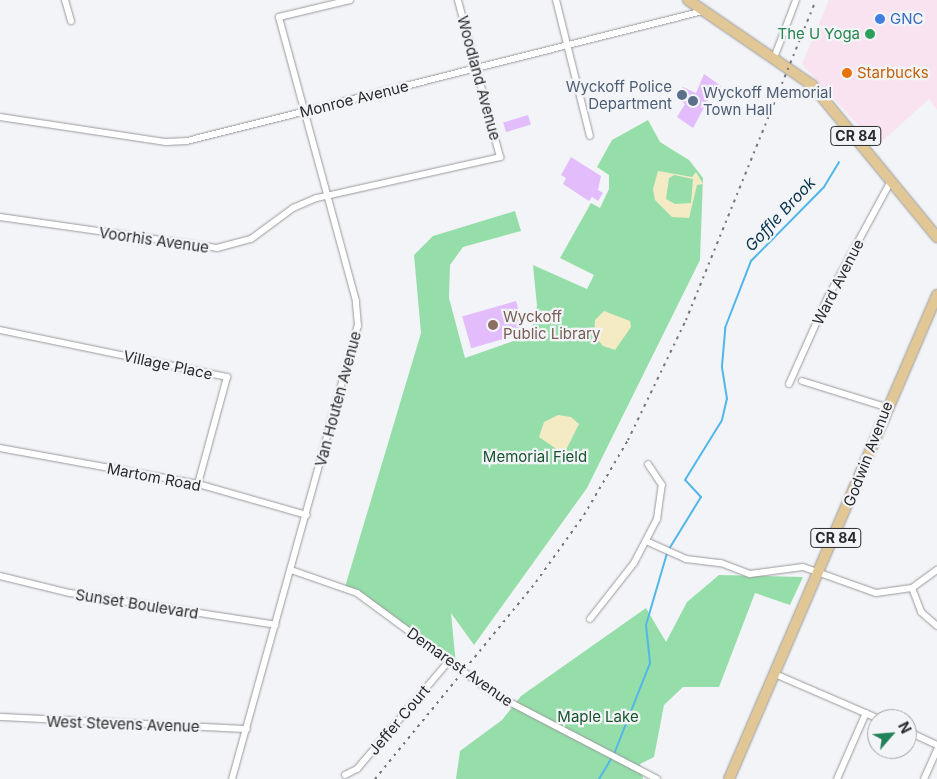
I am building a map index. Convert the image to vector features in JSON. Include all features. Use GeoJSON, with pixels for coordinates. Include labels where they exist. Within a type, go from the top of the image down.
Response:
{"type":"FeatureCollection","features":[{"type":"Feature","properties":{"kind":"main road","name":"CR 84"},"geometry":{"type":"LineString","coordinates":[[688,0],[774,58],[821,94],[937,237]]}},
{"type":"Feature","properties":{"kind":"main road","name":"Godwin Avenue"},"geometry":{"type":"LineString","coordinates":[[729,779],[819,574],[886,407],[937,295]]}},
{"type":"Feature","properties":{"kind":"street"},"geometry":{"type":"LineString","coordinates":[[65,0],[70,21]]}},
{"type":"Feature","properties":{"kind":"street","name":"Van Houten Avenue"},"geometry":{"type":"LineString","coordinates":[[232,779],[307,515],[358,326],[356,301],[279,17],[350,0]]}},
{"type":"Feature","properties":{"kind":"street","name":"Woodland Avenue"},"geometry":{"type":"LineString","coordinates":[[458,0],[500,157]]}},
{"type":"Feature","properties":{"kind":"street"},"geometry":{"type":"LineString","coordinates":[[556,0],[590,136]]}},
{"type":"Feature","properties":{"kind":"street"},"geometry":{"type":"LineString","coordinates":[[774,58],[796,0]]}},
{"type":"Feature","properties":{"kind":"street","name":"Monroe Avenue"},"geometry":{"type":"LineString","coordinates":[[0,117],[176,142],[305,112],[703,10]]}},
{"type":"Feature","properties":{"kind":"street","name":"Voorhis Avenue"},"geometry":{"type":"LineString","coordinates":[[0,217],[217,248],[251,239],[293,208],[328,196],[500,157]]}},
{"type":"Feature","properties":{"kind":"street","name":"Ward Avenue"},"geometry":{"type":"LineString","coordinates":[[789,384],[832,290],[891,182]]}},
{"type":"Feature","properties":{"kind":"street","name":"Village Place"},"geometry":{"type":"LineString","coordinates":[[0,330],[227,377],[198,484]]}},
{"type":"Feature","properties":{"kind":"street"},"geometry":{"type":"LineString","coordinates":[[802,381],[886,407]]}},
{"type":"Feature","properties":{"kind":"street","name":"Martom Road"},"geometry":{"type":"LineString","coordinates":[[0,448],[198,484],[307,515]]}},
{"type":"Feature","properties":{"kind":"street"},"geometry":{"type":"LineString","coordinates":[[590,619],[646,541],[657,518],[662,493],[659,479],[648,464]]}},
{"type":"Feature","properties":{"kind":"street"},"geometry":{"type":"LineString","coordinates":[[646,541],[686,559],[721,563],[750,574],[792,566],[876,594],[912,588],[937,570]]}},
{"type":"Feature","properties":{"kind":"street","name":"Demarest Avenue"},"geometry":{"type":"LineString","coordinates":[[291,570],[357,593],[448,662],[457,664],[494,694],[523,711],[657,779]]}},
{"type":"Feature","properties":{"kind":"street","name":"Sunset Boulevard"},"geometry":{"type":"LineString","coordinates":[[0,576],[70,593],[276,626]]}},
{"type":"Feature","properties":{"kind":"street"},"geometry":{"type":"LineString","coordinates":[[912,588],[921,612],[937,626]]}},
{"type":"Feature","properties":{"kind":"street","name":"Jeffer Court"},"geometry":{"type":"LineString","coordinates":[[346,775],[357,769],[448,662]]}},
{"type":"Feature","properties":{"kind":"street"},"geometry":{"type":"LineString","coordinates":[[776,674],[866,713],[837,779]]}},
{"type":"Feature","properties":{"kind":"street","name":"West Stevens Avenue"},"geometry":{"type":"LineString","coordinates":[[0,718],[247,729]]}},
{"type":"Feature","properties":{"kind":"street"},"geometry":{"type":"LineString","coordinates":[[917,736],[937,745]]}},
{"type":"Feature","properties":{"kind":"street"},"geometry":{"type":"LineString","coordinates":[[924,779],[937,750]]}},
{"type":"Feature","properties":{"kind":"shaded area"},"geometry":{"type":"Polygon","coordinates":[[[829,0],[937,0],[937,110],[929,99],[877,146],[802,64],[829,0]]]}},
{"type":"Feature","properties":{"kind":"green space","name":"Memorial Field"},"geometry":{"type":"Polygon","coordinates":[[[648,120],[660,142],[689,160],[703,178],[700,260],[587,488],[474,645],[451,613],[456,665],[345,587],[421,333],[414,255],[433,236],[515,211],[521,231],[463,247],[450,265],[449,298],[465,358],[531,335],[537,306],[533,265],[587,289],[594,275],[560,258],[591,203],[600,208],[609,189],[609,175],[597,167],[612,140],[648,120]]]}},
{"type":"Feature","properties":{"kind":"green space","name":"Maple Lake"},"geometry":{"type":"Polygon","coordinates":[[[719,575],[803,577],[790,605],[755,593],[719,687],[683,687],[664,705],[654,757],[640,764],[643,779],[456,779],[460,751],[502,720],[521,696],[646,608],[666,642],[687,602],[719,575]]]}},
{"type":"Feature","properties":{"kind":"sand"},"geometry":{"type":"Polygon","coordinates":[[[658,171],[692,177],[696,172],[703,184],[697,185],[689,218],[672,217],[655,200],[653,189],[658,171]],[[674,175],[669,178],[666,199],[675,204],[691,203],[693,179],[674,175]]]}},
{"type":"Feature","properties":{"kind":"sand"},"geometry":{"type":"Polygon","coordinates":[[[604,311],[630,321],[631,327],[615,350],[603,346],[594,335],[595,320],[604,311]]]}},
{"type":"Feature","properties":{"kind":"sand"},"geometry":{"type":"Polygon","coordinates":[[[558,415],[571,417],[579,424],[564,454],[539,437],[544,422],[558,415]]]}},
{"type":"Feature","properties":{"kind":"building","name":"Wyckoff Memorial Town Hall"},"geometry":{"type":"Polygon","coordinates":[[[704,74],[721,86],[718,91],[714,89],[693,128],[677,117],[685,104],[676,97],[683,87],[696,93],[704,74]]]}},
{"type":"Feature","properties":{"kind":"building"},"geometry":{"type":"Polygon","coordinates":[[[528,115],[531,125],[506,132],[503,123],[528,115]]]}},
{"type":"Feature","properties":{"kind":"building"},"geometry":{"type":"Polygon","coordinates":[[[571,157],[601,176],[598,190],[603,193],[598,201],[592,197],[589,201],[563,184],[566,178],[561,175],[571,157]]]}},
{"type":"Feature","properties":{"kind":"building","name":"Wyckoff Public Library"},"geometry":{"type":"Polygon","coordinates":[[[516,301],[525,333],[471,348],[462,316],[516,301]]]}},
{"type":"Feature","properties":{"kind":"waterway","name":"Goffle Brook"},"geometry":{"type":"LineString","coordinates":[[669,549],[701,497],[685,480],[722,420],[727,399],[722,366],[725,328],[751,261],[824,187],[839,162]]}},
{"type":"Feature","properties":{"kind":"waterway","name":"Goffle Brook"},"geometry":{"type":"LineString","coordinates":[[599,779],[614,754],[650,663],[646,625],[667,553]]}},
{"type":"Feature","properties":{"kind":"railway"},"geometry":{"type":"LineString","coordinates":[[375,779],[536,582],[584,515],[628,440],[686,320],[816,0]]}},
{"type":"Feature","properties":{"kind":"place","name":"GNC"},"geometry":{"type":"Point","coordinates":[880,19]}},
{"type":"Feature","properties":{"kind":"place","name":"The U Yoga"},"geometry":{"type":"Point","coordinates":[870,34]}},
{"type":"Feature","properties":{"kind":"place","name":"Starbucks"},"geometry":{"type":"Point","coordinates":[847,73]}},
{"type":"Feature","properties":{"kind":"place","name":"Wyckoff Police Department"},"geometry":{"type":"Point","coordinates":[682,95]}},
{"type":"Feature","properties":{"kind":"place","name":"Wyckoff Memorial Town Hall"},"geometry":{"type":"Point","coordinates":[693,101]}},
{"type":"Feature","properties":{"kind":"place","name":"Wyckoff Public Library"},"geometry":{"type":"Point","coordinates":[493,325]}}]}
